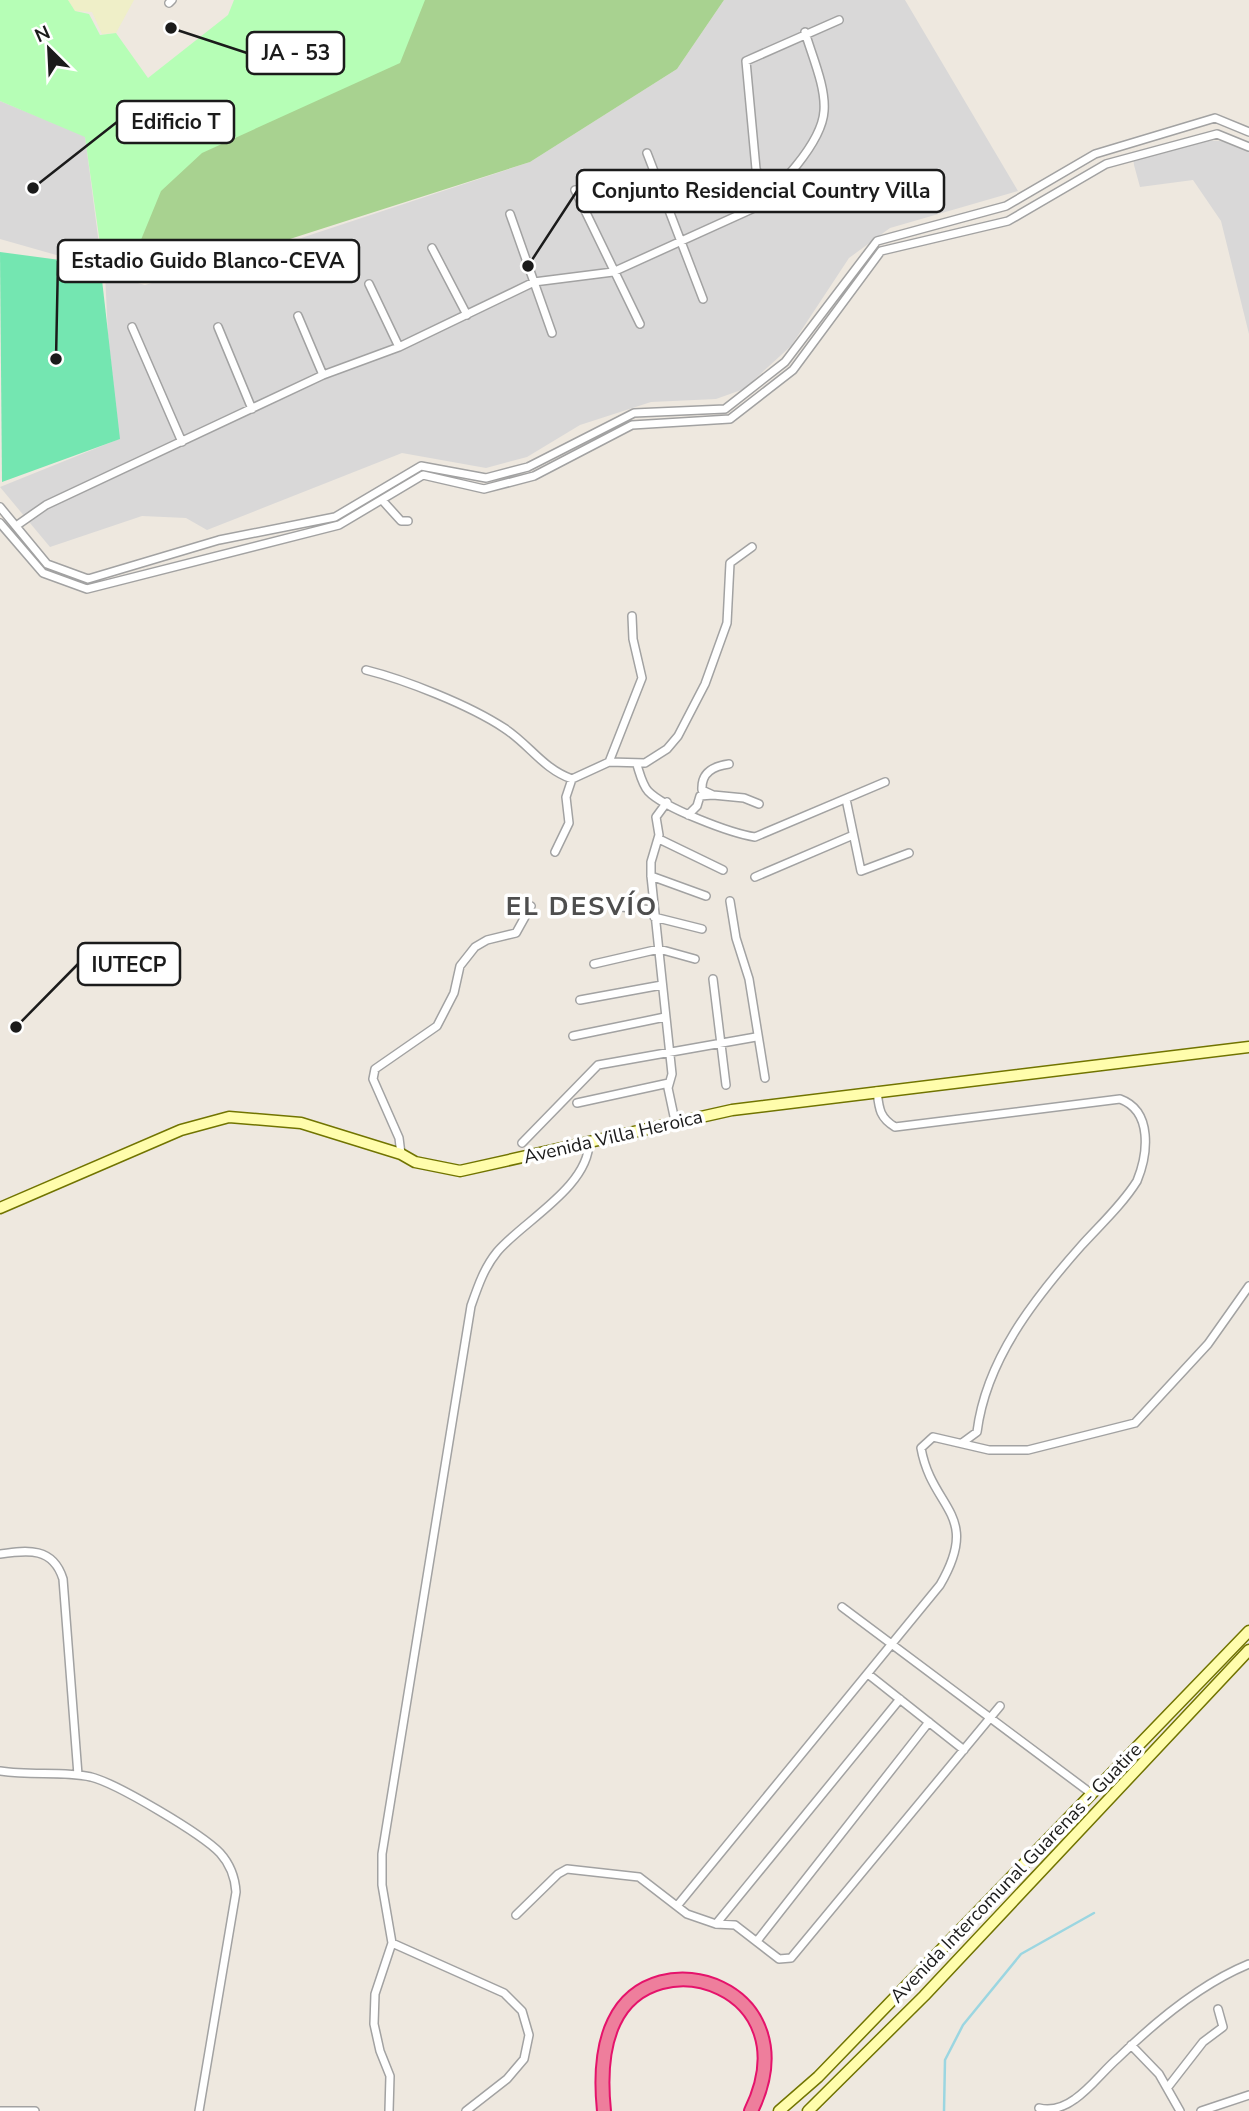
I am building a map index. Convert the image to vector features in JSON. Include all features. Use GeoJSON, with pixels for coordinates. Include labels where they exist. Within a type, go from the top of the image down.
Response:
{"type":"FeatureCollection","features":[{"type":"Feature","properties":{"kind":"highway"},"geometry":{"type":"LineString","coordinates":[[604,2111],[601,2075],[614,2021],[636,1996],[660,1983],[692,1978],[722,1989],[746,2004],[761,2028],[765,2053],[763,2084],[751,2111]]}},
{"type":"Feature","properties":{"kind":"main road","name":"Avenida Villa Heroica"},"geometry":{"type":"LineString","coordinates":[[0,1208],[173,1133],[229,1117],[301,1123],[401,1154],[415,1162],[460,1171],[732,1110],[1249,1047]]}},
{"type":"Feature","properties":{"kind":"main road","name":"Avenida Intercomunal Guarenas - Guatire"},"geometry":{"type":"LineString","coordinates":[[779,2111],[818,2077],[1249,1631]]}},
{"type":"Feature","properties":{"kind":"main road","name":"Avenida Intercomunal Guarenas - Guatire"},"geometry":{"type":"LineString","coordinates":[[808,2111],[925,1996],[1249,1650]]}},
{"type":"Feature","properties":{"kind":"street"},"geometry":{"type":"LineString","coordinates":[[768,197],[756,169],[746,61],[805,32],[839,20]]}},
{"type":"Feature","properties":{"kind":"street"},"geometry":{"type":"LineString","coordinates":[[16,526],[46,505],[323,375],[399,347],[534,282],[613,272],[752,209],[768,197],[820,134],[825,109],[805,32]]}},
{"type":"Feature","properties":{"kind":"street"},"geometry":{"type":"LineString","coordinates":[[0,507],[47,564],[88,579],[219,540],[335,517],[421,466],[486,478],[528,467],[634,413],[725,409],[785,362],[877,241],[1006,206],[1095,155],[1215,118],[1249,132]]}},
{"type":"Feature","properties":{"kind":"street"},"geometry":{"type":"LineString","coordinates":[[0,523],[43,573],[87,589],[339,525],[424,475],[484,489],[534,476],[635,424],[730,419],[793,370],[881,251],[1008,221],[1106,164],[1217,134],[1249,147]]}},
{"type":"Feature","properties":{"kind":"street"},"geometry":{"type":"LineString","coordinates":[[647,153],[703,299]]}},
{"type":"Feature","properties":{"kind":"street"},"geometry":{"type":"LineString","coordinates":[[576,190],[640,324]]}},
{"type":"Feature","properties":{"kind":"street"},"geometry":{"type":"LineString","coordinates":[[510,214],[552,332]]}},
{"type":"Feature","properties":{"kind":"street"},"geometry":{"type":"LineString","coordinates":[[432,248],[467,315]]}},
{"type":"Feature","properties":{"kind":"street"},"geometry":{"type":"LineString","coordinates":[[369,284],[399,347]]}},
{"type":"Feature","properties":{"kind":"street"},"geometry":{"type":"LineString","coordinates":[[298,316],[323,375]]}},
{"type":"Feature","properties":{"kind":"street"},"geometry":{"type":"LineString","coordinates":[[132,327],[182,442]]}},
{"type":"Feature","properties":{"kind":"street"},"geometry":{"type":"LineString","coordinates":[[218,327],[252,409]]}},
{"type":"Feature","properties":{"kind":"street"},"geometry":{"type":"LineString","coordinates":[[382,500],[401,521],[408,522]]}},
{"type":"Feature","properties":{"kind":"street"},"geometry":{"type":"LineString","coordinates":[[555,852],[569,823],[566,797],[572,779],[609,762],[637,765],[654,759],[667,748],[691,715],[727,623],[730,563],[751,547]]}},
{"type":"Feature","properties":{"kind":"street"},"geometry":{"type":"LineString","coordinates":[[609,762],[642,678],[633,639],[632,616]]}},
{"type":"Feature","properties":{"kind":"street"},"geometry":{"type":"LineString","coordinates":[[366,670],[398,678],[503,727],[549,767],[572,779]]}},
{"type":"Feature","properties":{"kind":"street"},"geometry":{"type":"LineString","coordinates":[[713,795],[702,790],[704,776],[714,768],[729,764]]}},
{"type":"Feature","properties":{"kind":"street"},"geometry":{"type":"LineString","coordinates":[[637,765],[645,788],[656,798],[688,815],[755,837],[885,782]]}},
{"type":"Feature","properties":{"kind":"street"},"geometry":{"type":"LineString","coordinates":[[688,815],[697,806],[700,796],[744,798],[759,804]]}},
{"type":"Feature","properties":{"kind":"street"},"geometry":{"type":"LineString","coordinates":[[846,799],[851,836],[861,871],[909,853]]}},
{"type":"Feature","properties":{"kind":"street"},"geometry":{"type":"LineString","coordinates":[[667,802],[656,817],[659,839],[651,862],[651,876],[672,1074],[669,1083],[675,1121]]}},
{"type":"Feature","properties":{"kind":"street"},"geometry":{"type":"LineString","coordinates":[[755,877],[851,836]]}},
{"type":"Feature","properties":{"kind":"street"},"geometry":{"type":"LineString","coordinates":[[659,839],[723,870]]}},
{"type":"Feature","properties":{"kind":"street"},"geometry":{"type":"LineString","coordinates":[[651,876],[706,896]]}},
{"type":"Feature","properties":{"kind":"street"},"geometry":{"type":"LineString","coordinates":[[730,901],[736,938],[749,979],[756,1037],[765,1078]]}},
{"type":"Feature","properties":{"kind":"street"},"geometry":{"type":"LineString","coordinates":[[401,1154],[400,1138],[373,1079],[375,1069],[437,1026],[453,993],[463,960],[481,942],[516,933],[531,906]]}},
{"type":"Feature","properties":{"kind":"street"},"geometry":{"type":"LineString","coordinates":[[621,907],[702,929]]}},
{"type":"Feature","properties":{"kind":"street"},"geometry":{"type":"LineString","coordinates":[[594,964],[659,949],[695,958]]}},
{"type":"Feature","properties":{"kind":"street"},"geometry":{"type":"LineString","coordinates":[[713,979],[726,1085]]}},
{"type":"Feature","properties":{"kind":"street"},"geometry":{"type":"LineString","coordinates":[[580,1000],[662,985]]}},
{"type":"Feature","properties":{"kind":"street"},"geometry":{"type":"LineString","coordinates":[[573,1036],[665,1017]]}},
{"type":"Feature","properties":{"kind":"street"},"geometry":{"type":"LineString","coordinates":[[522,1143],[598,1065],[756,1037]]}},
{"type":"Feature","properties":{"kind":"street"},"geometry":{"type":"LineString","coordinates":[[577,1103],[669,1083]]}},
{"type":"Feature","properties":{"kind":"street"},"geometry":{"type":"LineString","coordinates":[[877,1091],[879,1111],[884,1121],[895,1127],[1120,1099],[1132,1103],[1141,1113],[1144,1128],[1143,1166],[1137,1181],[1030,1308],[993,1374],[980,1410],[977,1432],[962,1443]]}},
{"type":"Feature","properties":{"kind":"street"},"geometry":{"type":"LineString","coordinates":[[391,2109],[390,2076],[380,2051],[374,2024],[375,1994],[392,1943],[382,1885],[382,1854],[471,1306],[481,1275],[498,1251],[554,1201],[579,1170],[589,1150],[589,1142]]}},
{"type":"Feature","properties":{"kind":"street"},"geometry":{"type":"LineString","coordinates":[[677,1906],[940,1585],[955,1559],[958,1533],[948,1505],[923,1463],[921,1448],[933,1437],[989,1450],[1028,1450],[1135,1423],[1208,1344],[1249,1286]]}},
{"type":"Feature","properties":{"kind":"street"},"geometry":{"type":"LineString","coordinates":[[0,1554],[29,1550],[42,1553],[59,1565],[63,1579],[78,1775]]}},
{"type":"Feature","properties":{"kind":"street"},"geometry":{"type":"LineString","coordinates":[[842,1607],[992,1716],[1092,1794]]}},
{"type":"Feature","properties":{"kind":"street"},"geometry":{"type":"LineString","coordinates":[[868,1674],[964,1749]]}},
{"type":"Feature","properties":{"kind":"street"},"geometry":{"type":"LineString","coordinates":[[716,1924],[900,1699]]}},
{"type":"Feature","properties":{"kind":"street"},"geometry":{"type":"LineString","coordinates":[[516,1915],[558,1874],[567,1869],[630,1874],[652,1885],[687,1913],[716,1924],[735,1926],[779,1959],[791,1958],[1000,1706]]}},
{"type":"Feature","properties":{"kind":"street"},"geometry":{"type":"LineString","coordinates":[[757,1941],[929,1722]]}},
{"type":"Feature","properties":{"kind":"street"},"geometry":{"type":"LineString","coordinates":[[0,1771],[36,1776],[78,1775],[106,1781],[212,1845],[233,1874],[236,1892],[199,2111]]}},
{"type":"Feature","properties":{"kind":"street"},"geometry":{"type":"LineString","coordinates":[[392,1943],[505,1993],[522,2011],[529,2035],[524,2059],[507,2079],[466,2111]]}},
{"type":"Feature","properties":{"kind":"street"},"geometry":{"type":"LineString","coordinates":[[1040,2108],[1055,2109],[1075,2099],[1131,2045],[1197,1993],[1249,1964]]}},
{"type":"Feature","properties":{"kind":"street"},"geometry":{"type":"LineString","coordinates":[[1168,2087],[1203,2042],[1223,2027],[1218,2009]]}},
{"type":"Feature","properties":{"kind":"street"},"geometry":{"type":"LineString","coordinates":[[1131,2045],[1168,2087],[1180,2111]]}},
{"type":"Feature","properties":{"kind":"street"},"geometry":{"type":"LineString","coordinates":[[1201,2111],[1249,2095]]}},
{"type":"Feature","properties":{"kind":"street"},"geometry":{"type":"LineString","coordinates":[[0,2110],[35,2111]]}},
{"type":"Feature","properties":{"kind":"shaded area"},"geometry":{"type":"Polygon","coordinates":[[[724,0],[905,0],[1018,191],[890,228],[849,258],[791,346],[744,389],[716,399],[651,402],[580,425],[527,457],[486,468],[402,453],[207,530],[186,518],[142,516],[50,547],[0,487],[119,439],[108,335],[105,274],[145,285],[262,251],[530,162],[677,69],[724,0]]]}},
{"type":"Feature","properties":{"kind":"shaded area"},"geometry":{"type":"Polygon","coordinates":[[[0,101],[85,136],[102,268],[0,239],[0,101]]]}},
{"type":"Feature","properties":{"kind":"shaded area"},"geometry":{"type":"Polygon","coordinates":[[[1205,140],[1234,142],[1249,148],[1249,334],[1221,221],[1193,180],[1140,187],[1134,165],[1133,157],[1205,140]]]}},
{"type":"Feature","properties":{"kind":"green space"},"geometry":{"type":"Polygon","coordinates":[[[0,0],[68,0],[75,11],[89,14],[100,35],[116,33],[148,78],[228,15],[234,0],[425,0],[400,63],[202,153],[161,191],[129,269],[103,265],[85,137],[0,101],[0,0]]]}},
{"type":"Feature","properties":{"kind":"green space"},"geometry":{"type":"Polygon","coordinates":[[[68,0],[134,0],[116,33],[102,34],[92,12],[75,11],[68,0]]]}},
{"type":"Feature","properties":{"kind":"green space"},"geometry":{"type":"Polygon","coordinates":[[[243,0],[724,0],[677,69],[530,162],[268,246],[103,265],[93,129],[0,11],[151,102],[243,0]]]}},
{"type":"Feature","properties":{"kind":"green space"},"geometry":{"type":"Polygon","coordinates":[[[0,252],[60,260],[101,271],[120,439],[2,482],[0,252]]]}},
{"type":"Feature","properties":{"kind":"waterway"},"geometry":{"type":"LineString","coordinates":[[944,2111],[945,2060],[963,2025],[1021,1954],[1094,1913]]}},
{"type":"Feature","properties":{"kind":"place","name":"JA - 53"},"geometry":{"type":"Point","coordinates":[171,28]}},
{"type":"Feature","properties":{"kind":"place","name":"Edificio T"},"geometry":{"type":"Point","coordinates":[33,188]}},
{"type":"Feature","properties":{"kind":"place","name":"Conjunto Residencial Country Villa"},"geometry":{"type":"Point","coordinates":[528,266]}},
{"type":"Feature","properties":{"kind":"place","name":"Estadio Guido Blanco-CEVA"},"geometry":{"type":"Point","coordinates":[56,359]}},
{"type":"Feature","properties":{"kind":"place","name":"IUTECP"},"geometry":{"type":"Point","coordinates":[16,1027]}},
{"type":"Feature","properties":{"kind":"district","name":"EL DESVÍO"},"geometry":{"type":"Point","coordinates":[582,906]}}]}
